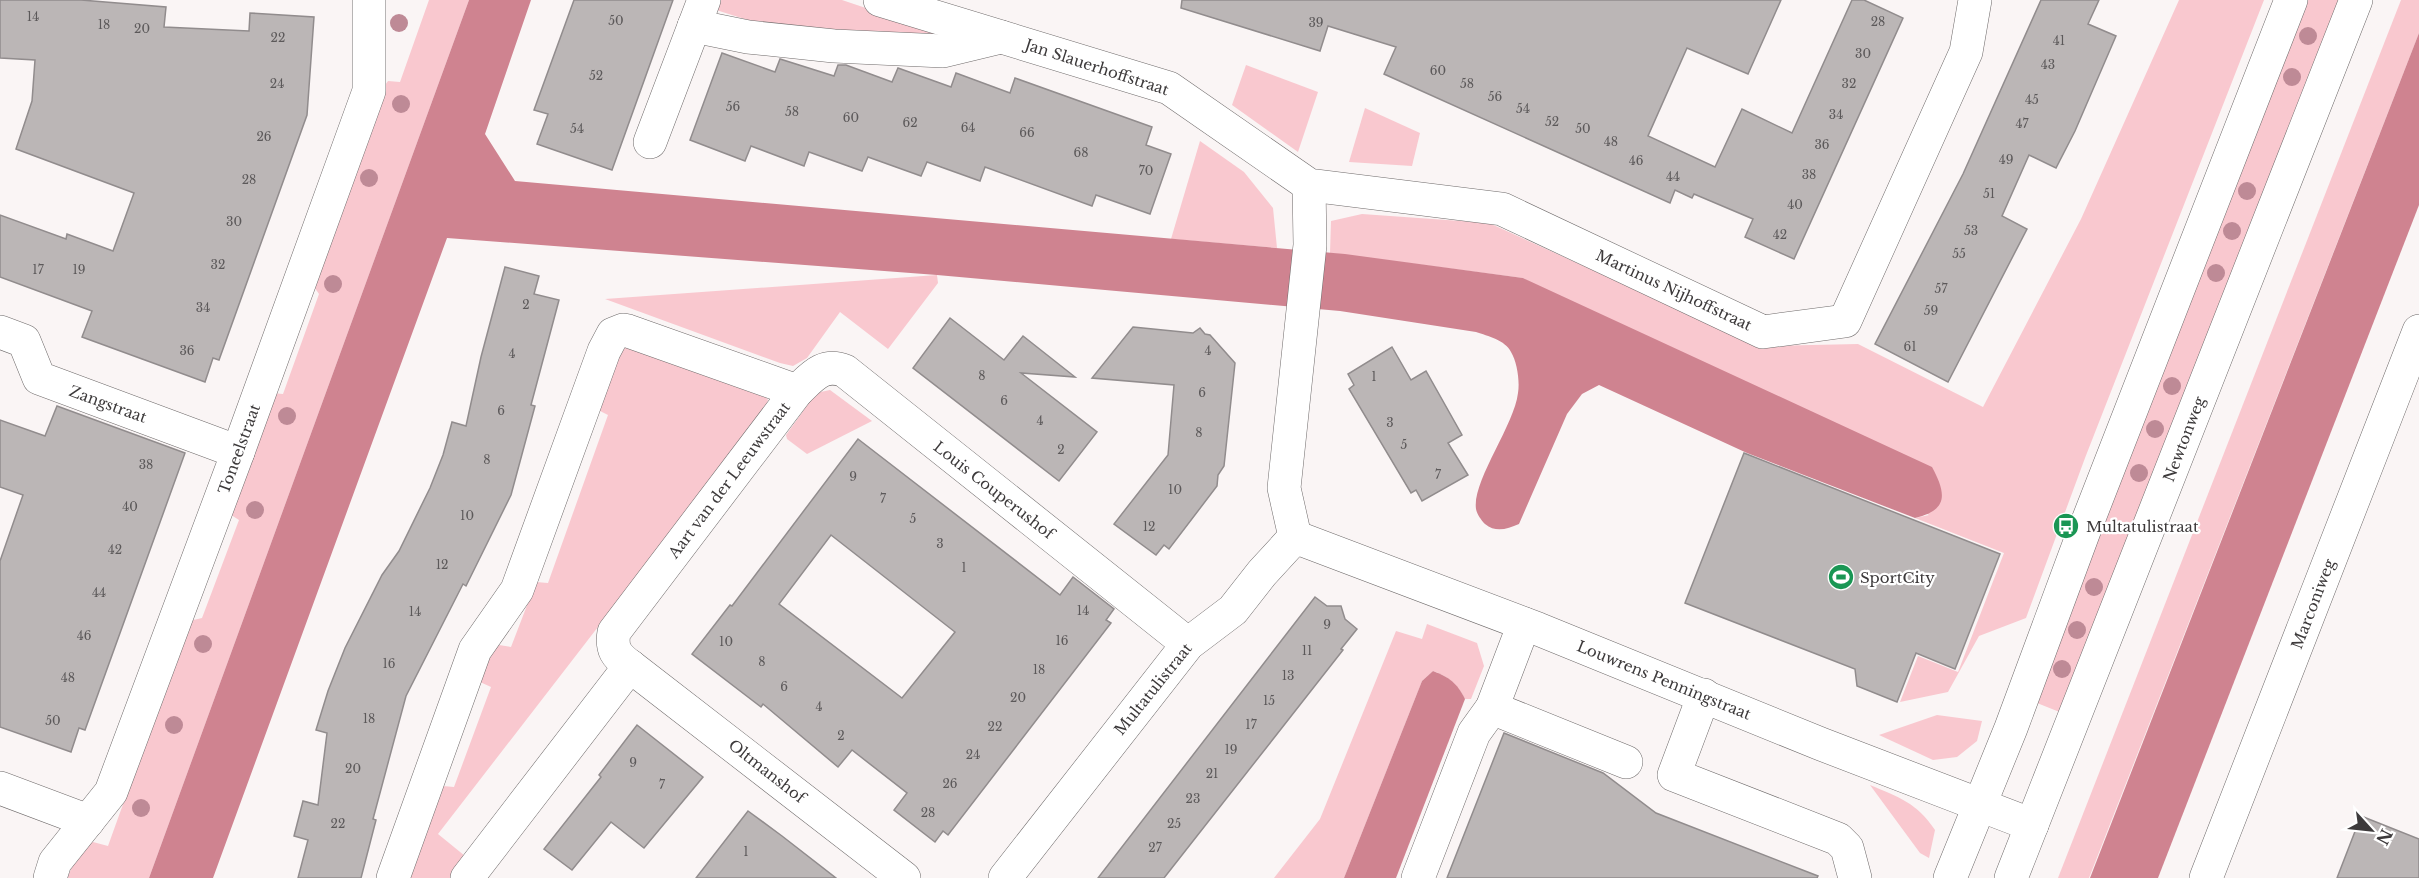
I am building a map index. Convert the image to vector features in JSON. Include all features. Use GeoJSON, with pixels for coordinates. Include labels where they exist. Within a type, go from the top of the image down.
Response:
{"type":"FeatureCollection","features":[{"type":"Feature","properties":{"kind":"street","name":"Toneelstraat"},"geometry":{"type":"LineString","coordinates":[[50,878],[55,862],[111,792],[238,452],[369,91],[369,0]]}},
{"type":"Feature","properties":{"kind":"street","name":"Jan Slauerhoffstraat"},"geometry":{"type":"LineString","coordinates":[[880,0],[1169,88],[1309,185]]}},
{"type":"Feature","properties":{"kind":"street"},"geometry":{"type":"LineString","coordinates":[[1950,878],[1980,807],[2080,541],[2291,0]]}},
{"type":"Feature","properties":{"kind":"street","name":"Newtonweg"},"geometry":{"type":"LineString","coordinates":[[2011,878],[2356,0]]}},
{"type":"Feature","properties":{"kind":"street","name":"Martinus Nijhoffstraat"},"geometry":{"type":"LineString","coordinates":[[1309,185],[1502,209],[1763,332],[1845,321],[1966,52],[1972,1]]}},
{"type":"Feature","properties":{"kind":"street"},"geometry":{"type":"LineString","coordinates":[[650,141],[699,13],[747,37],[823,45],[943,51],[1001,37]]}},
{"type":"Feature","properties":{"kind":"street"},"geometry":{"type":"LineString","coordinates":[[1295,537],[1284,488],[1310,245],[1309,185]]}},
{"type":"Feature","properties":{"kind":"street","name":"Aart van der Leeuwstraat"},"geometry":{"type":"LineString","coordinates":[[393,878],[475,650],[517,590],[604,351],[613,334],[623,330],[797,391],[614,632],[614,651],[630,666]]}},
{"type":"Feature","properties":{"kind":"street","name":"Marconiweg"},"geometry":{"type":"LineString","coordinates":[[2206,878],[2419,331]]}},
{"type":"Feature","properties":{"kind":"street","name":"Zangstraat"},"geometry":{"type":"LineString","coordinates":[[0,332],[24,341],[39,378],[238,452]]}},
{"type":"Feature","properties":{"kind":"street","name":"Louis Couperushof"},"geometry":{"type":"LineString","coordinates":[[797,391],[817,372],[825,369],[838,369],[845,372],[1188,644]]}},
{"type":"Feature","properties":{"kind":"street","name":"Louwrens Penningstraat"},"geometry":{"type":"LineString","coordinates":[[1295,537],[1524,624],[1980,807],[2032,825]]}},
{"type":"Feature","properties":{"kind":"street","name":"Multatulistraat"},"geometry":{"type":"LineString","coordinates":[[1005,878],[1188,644],[1233,610],[1262,573],[1295,537]]}},
{"type":"Feature","properties":{"kind":"street"},"geometry":{"type":"LineString","coordinates":[[1418,878],[1474,734],[1492,708],[1524,624]]}},
{"type":"Feature","properties":{"kind":"street"},"geometry":{"type":"LineString","coordinates":[[467,878],[630,666]]}},
{"type":"Feature","properties":{"kind":"street","name":"Oltmanshof"},"geometry":{"type":"LineString","coordinates":[[630,666],[904,878]]}},
{"type":"Feature","properties":{"kind":"street"},"geometry":{"type":"LineString","coordinates":[[1704,695],[1674,775],[1838,839],[1846,848],[1855,878]]}},
{"type":"Feature","properties":{"kind":"street"},"geometry":{"type":"LineString","coordinates":[[1492,708],[1626,762]]}},
{"type":"Feature","properties":{"kind":"street"},"geometry":{"type":"LineString","coordinates":[[0,788],[88,821]]}},
{"type":"Feature","properties":{"kind":"shaded area"},"geometry":{"type":"Polygon","coordinates":[[[429,0],[469,0],[149,878],[67,878],[81,847],[93,842],[108,846],[189,621],[202,618],[239,520],[228,513],[272,393],[283,394],[319,294],[312,284],[379,93],[388,81],[400,82],[429,0]]]}},
{"type":"Feature","properties":{"kind":"shaded area"},"geometry":{"type":"Polygon","coordinates":[[[469,0],[531,0],[485,134],[515,181],[1345,254],[1523,278],[1932,467],[1940,485],[1942,499],[1934,510],[1915,518],[1747,453],[1599,385],[1582,394],[1567,414],[1519,524],[1506,529],[1497,529],[1489,527],[1479,517],[1476,497],[1486,469],[1515,406],[1518,377],[1515,361],[1505,344],[1476,332],[1340,311],[937,275],[447,238],[213,878],[149,878],[469,0]]]}},
{"type":"Feature","properties":{"kind":"shaded area"},"geometry":{"type":"Polygon","coordinates":[[[717,0],[842,0],[952,37],[797,30],[754,22],[713,9],[717,0]]]}},
{"type":"Feature","properties":{"kind":"shaded area"},"geometry":{"type":"Polygon","coordinates":[[[2179,0],[2264,0],[2085,458],[2026,618],[1979,636],[1948,692],[1900,702],[1918,656],[1958,672],[2004,553],[1915,518],[1929,515],[1523,278],[1330,253],[1331,221],[1362,214],[1489,223],[1760,346],[1858,344],[1983,407],[2081,219],[2179,0]]]}},
{"type":"Feature","properties":{"kind":"shaded area"},"geometry":{"type":"Polygon","coordinates":[[[2305,0],[2340,0],[2062,713],[2032,701],[2305,0]]]}},
{"type":"Feature","properties":{"kind":"shaded area"},"geometry":{"type":"Polygon","coordinates":[[[2401,0],[2419,0],[2419,33],[2089,878],[2058,878],[2401,0]]]}},
{"type":"Feature","properties":{"kind":"shaded area"},"geometry":{"type":"Polygon","coordinates":[[[2419,33],[2419,205],[2158,878],[2090,878],[2419,33]]]}},
{"type":"Feature","properties":{"kind":"shaded area"},"geometry":{"type":"Polygon","coordinates":[[[1246,65],[1318,92],[1298,152],[1232,105],[1246,65]]]}},
{"type":"Feature","properties":{"kind":"shaded area"},"geometry":{"type":"Polygon","coordinates":[[[1365,108],[1420,133],[1412,166],[1349,162],[1365,108]]]}},
{"type":"Feature","properties":{"kind":"shaded area"},"geometry":{"type":"Polygon","coordinates":[[[1200,141],[1244,172],[1273,208],[1277,248],[1171,239],[1200,141]]]}},
{"type":"Feature","properties":{"kind":"shaded area"},"geometry":{"type":"Polygon","coordinates":[[[937,275],[938,283],[888,349],[840,312],[807,358],[793,366],[605,299],[937,275]]]}},
{"type":"Feature","properties":{"kind":"shaded area"},"geometry":{"type":"Polygon","coordinates":[[[626,347],[761,390],[768,400],[764,412],[438,834],[465,856],[453,878],[409,878],[443,786],[454,787],[491,687],[480,682],[490,654],[499,645],[511,647],[536,582],[548,583],[608,415],[600,411],[598,405],[616,358],[626,347]]]}},
{"type":"Feature","properties":{"kind":"shaded area"},"geometry":{"type":"Polygon","coordinates":[[[830,390],[872,421],[807,454],[787,439],[786,435],[816,393],[830,390]]]}},
{"type":"Feature","properties":{"kind":"shaded area"},"geometry":{"type":"Polygon","coordinates":[[[1427,624],[1477,643],[1484,666],[1471,699],[1465,699],[1452,682],[1433,671],[1422,681],[1344,878],[1274,878],[1320,819],[1396,631],[1422,639],[1427,624]]]}},
{"type":"Feature","properties":{"kind":"shaded area"},"geometry":{"type":"Polygon","coordinates":[[[1433,671],[1452,681],[1465,699],[1396,878],[1344,878],[1422,681],[1433,671]]]}},
{"type":"Feature","properties":{"kind":"shaded area"},"geometry":{"type":"Polygon","coordinates":[[[1937,715],[1982,721],[1977,741],[1957,757],[1933,760],[1879,735],[1937,715]]]}},
{"type":"Feature","properties":{"kind":"shaded area"},"geometry":{"type":"Polygon","coordinates":[[[1870,785],[1907,802],[1928,821],[1935,830],[1929,858],[1920,853],[1870,785]]]}},
{"type":"Feature","properties":{"kind":"building"},"geometry":{"type":"Polygon","coordinates":[[[0,0],[81,0],[166,7],[164,27],[249,31],[250,13],[314,17],[307,115],[219,360],[213,358],[205,382],[82,337],[92,311],[0,277],[0,215],[66,239],[67,234],[113,251],[134,193],[16,149],[32,101],[35,60],[0,58],[0,0]]]}},
{"type":"Feature","properties":{"kind":"building"},"geometry":{"type":"Polygon","coordinates":[[[574,0],[673,0],[612,170],[537,144],[548,114],[534,110],[574,0]]]}},
{"type":"Feature","properties":{"kind":"building"},"geometry":{"type":"Polygon","coordinates":[[[1182,0],[1781,0],[1748,74],[1687,48],[1648,136],[1715,167],[1742,109],[1792,133],[1852,0],[1864,0],[1903,18],[1794,259],[1745,237],[1753,219],[1694,194],[1692,198],[1675,190],[1670,203],[1384,74],[1396,47],[1328,26],[1320,51],[1181,8],[1182,0]]]}},
{"type":"Feature","properties":{"kind":"building"},"geometry":{"type":"Polygon","coordinates":[[[2041,0],[2099,0],[2088,24],[2116,36],[2075,131],[2056,168],[2029,155],[2002,216],[2027,229],[1948,382],[1875,344],[1963,174],[2041,0]]]}},
{"type":"Feature","properties":{"kind":"building"},"geometry":{"type":"Polygon","coordinates":[[[722,53],[775,72],[780,59],[834,76],[838,65],[846,65],[892,82],[898,68],[951,87],[956,73],[1010,93],[1015,78],[1152,127],[1146,145],[1171,154],[1150,214],[1096,195],[1092,206],[985,167],[980,181],[927,162],[921,176],[868,157],[862,171],[809,152],[804,166],[751,146],[745,161],[690,140],[722,53]]]}},
{"type":"Feature","properties":{"kind":"building"},"geometry":{"type":"Polygon","coordinates":[[[505,267],[539,276],[534,294],[559,300],[531,405],[535,406],[511,495],[466,586],[463,584],[406,696],[373,819],[376,820],[361,878],[298,878],[308,840],[294,836],[303,801],[318,805],[327,733],[316,730],[328,691],[345,648],[382,575],[399,551],[430,488],[443,455],[452,422],[466,426],[481,357],[505,267]]]}},
{"type":"Feature","properties":{"kind":"building"},"geometry":{"type":"Polygon","coordinates":[[[950,318],[1004,360],[1023,336],[1075,377],[1021,373],[1097,432],[1059,481],[913,368],[950,318]]]}},
{"type":"Feature","properties":{"kind":"building"},"geometry":{"type":"Polygon","coordinates":[[[1133,327],[1193,333],[1200,328],[1205,334],[1210,335],[1235,363],[1224,466],[1218,475],[1217,486],[1169,549],[1164,545],[1156,555],[1114,524],[1168,455],[1174,385],[1092,378],[1133,327]]]}},
{"type":"Feature","properties":{"kind":"building"},"geometry":{"type":"Polygon","coordinates":[[[1392,347],[1411,380],[1426,371],[1462,435],[1448,443],[1468,475],[1422,501],[1416,490],[1411,493],[1349,389],[1354,385],[1348,374],[1392,347]]]}},
{"type":"Feature","properties":{"kind":"building"},"geometry":{"type":"Polygon","coordinates":[[[57,406],[185,453],[85,730],[79,728],[71,752],[0,727],[0,561],[23,495],[0,487],[0,420],[45,436],[57,406]]]}},
{"type":"Feature","properties":{"kind":"building"},"geometry":{"type":"Polygon","coordinates":[[[858,439],[1060,595],[1073,577],[1114,609],[1106,620],[1111,623],[948,835],[943,831],[935,842],[894,810],[907,793],[852,750],[838,767],[763,704],[761,707],[692,654],[730,605],[732,606],[858,439]],[[831,535],[779,604],[902,698],[955,632],[831,535]]]}},
{"type":"Feature","properties":{"kind":"building"},"geometry":{"type":"Polygon","coordinates":[[[1744,453],[2000,554],[1955,669],[1916,653],[1897,702],[1857,686],[1855,669],[1685,603],[1744,453]]]}},
{"type":"Feature","properties":{"kind":"building"},"geometry":{"type":"Polygon","coordinates":[[[1315,597],[1327,606],[1341,606],[1345,619],[1357,629],[1341,649],[1343,650],[1164,878],[1098,878],[1315,597]]]}},
{"type":"Feature","properties":{"kind":"building"},"geometry":{"type":"Polygon","coordinates":[[[637,725],[703,777],[644,848],[611,822],[572,870],[544,849],[601,777],[599,775],[637,725]]]}},
{"type":"Feature","properties":{"kind":"building"},"geometry":{"type":"Polygon","coordinates":[[[1504,733],[1603,773],[1656,813],[1818,876],[1817,878],[1447,878],[1504,733]]]}},
{"type":"Feature","properties":{"kind":"building"},"geometry":{"type":"Polygon","coordinates":[[[748,811],[782,836],[836,878],[696,878],[748,811]]]}},
{"type":"Feature","properties":{"kind":"building"},"geometry":{"type":"Polygon","coordinates":[[[2361,816],[2419,839],[2419,878],[2337,878],[2361,816]]]}},
{"type":"Feature","properties":{"kind":"place","name":"Multatulistraat"},"geometry":{"type":"Point","coordinates":[2066,526]}},
{"type":"Feature","properties":{"kind":"place","name":"SportCity"},"geometry":{"type":"Point","coordinates":[1841,577]}}]}
